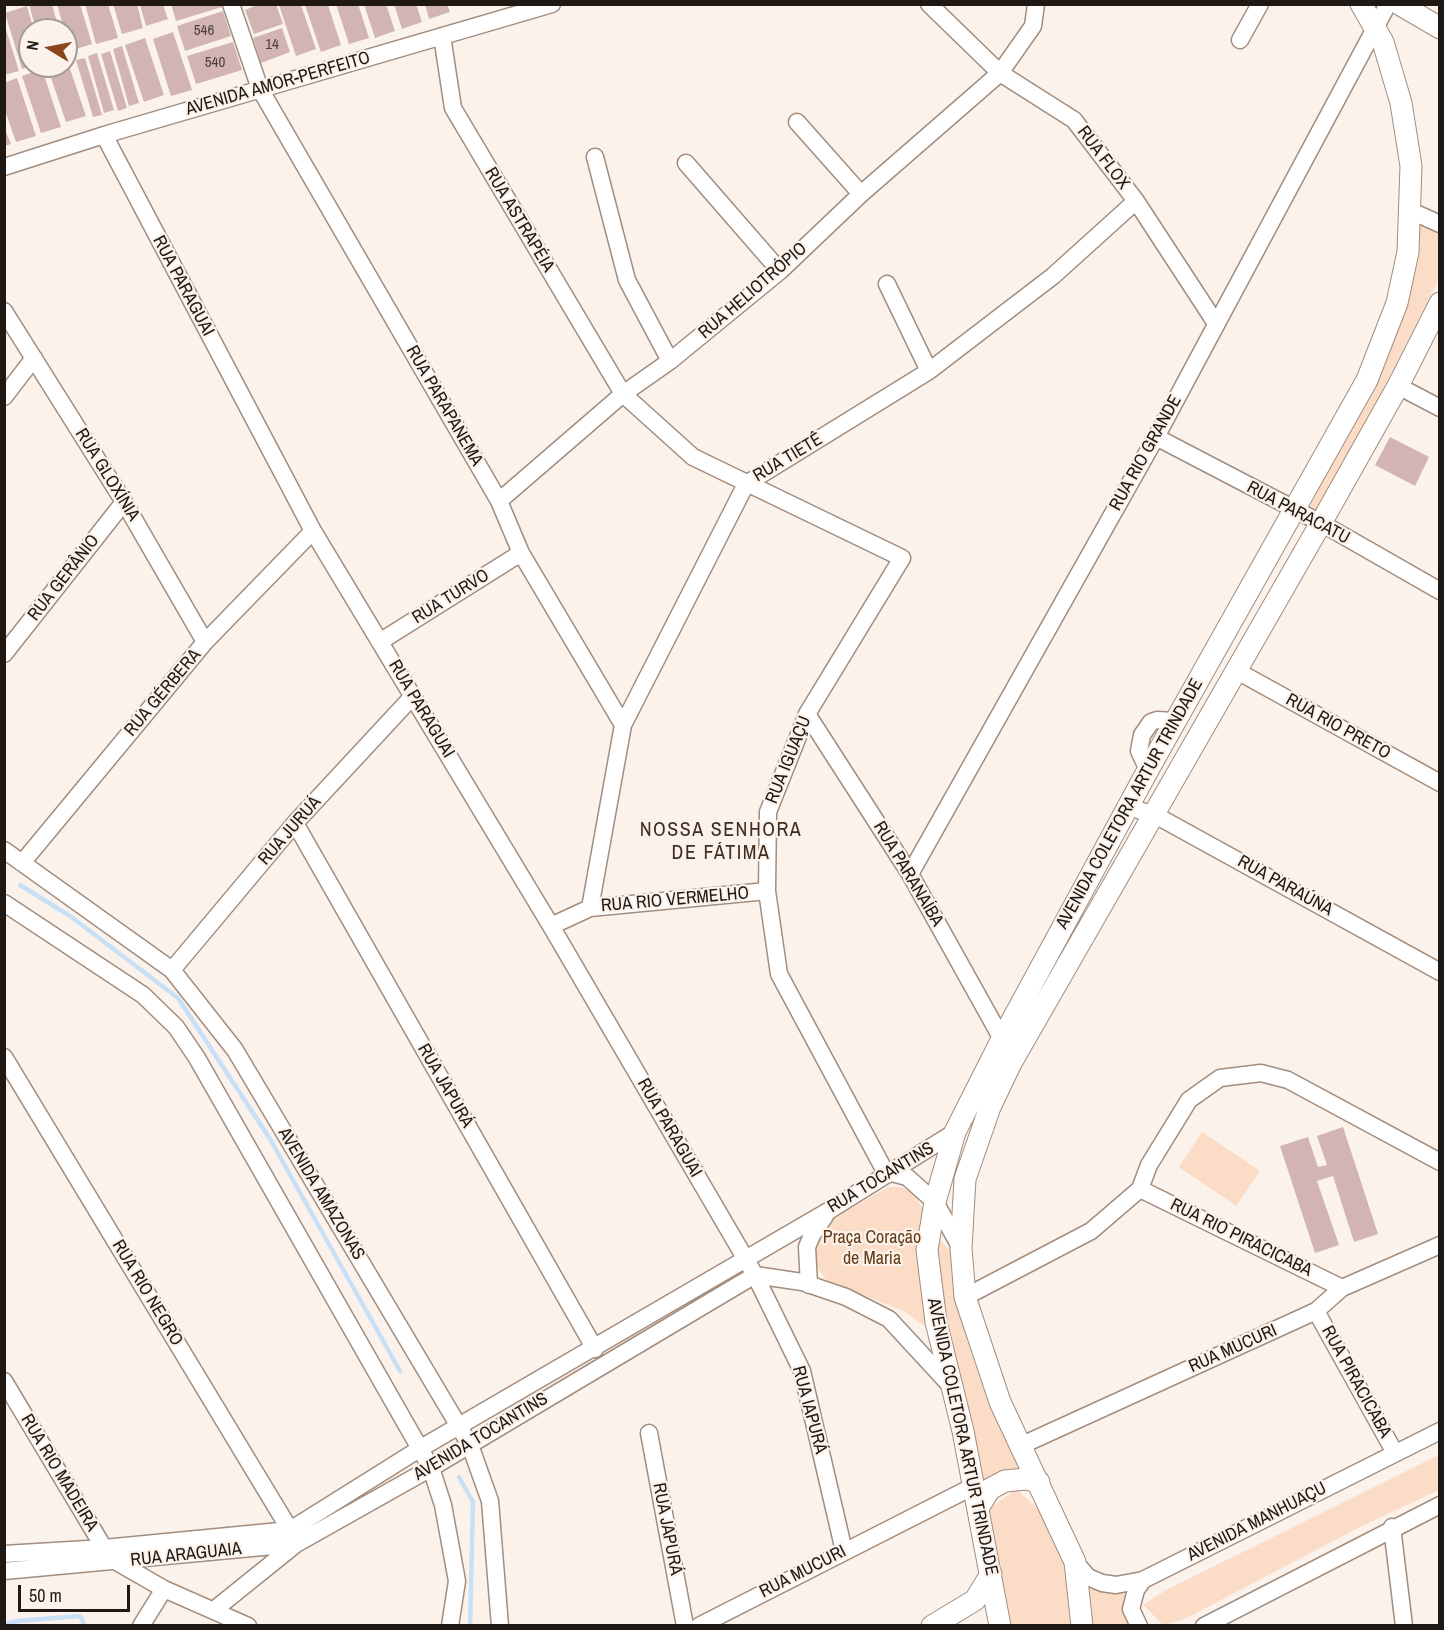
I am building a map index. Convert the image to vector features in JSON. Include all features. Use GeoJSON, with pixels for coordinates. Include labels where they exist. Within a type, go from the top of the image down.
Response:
{"type":"FeatureCollection","features":[{"type":"Feature","properties":{"kind":"main road","name":"AVENIDA COLETORA ARTUR TRINDADE"},"geometry":{"type":"LineString","coordinates":[[1000,1626],[963,1431],[949,1384],[936,1322],[927,1250],[935,1202],[955,1132],[1002,1039],[1175,721],[1367,380],[1393,314],[1408,252],[1411,166],[1401,103],[1383,42],[1361,4]]}},
{"type":"Feature","properties":{"kind":"main road"},"geometry":{"type":"LineString","coordinates":[[1399,4],[1440,28]]}},
{"type":"Feature","properties":{"kind":"main road","name":"AVENIDA COLETORA ARTUR TRINDADE"},"geometry":{"type":"LineString","coordinates":[[1082,1626],[1075,1562],[1000,1402],[966,1297],[961,1248],[965,1179],[990,1107],[1011,1064],[1321,523],[1398,386],[1440,303]]}},
{"type":"Feature","properties":{"kind":"main road"},"geometry":{"type":"LineString","coordinates":[[978,1508],[990,1489],[1005,1481],[1026,1479],[1038,1482]]}},
{"type":"Feature","properties":{"kind":"main road"},"geometry":{"type":"LineString","coordinates":[[932,1626],[975,1600],[991,1574]]}},
{"type":"Feature","properties":{"kind":"street","name":"RUA PARAPANEMA"},"geometry":{"type":"LineString","coordinates":[[231,4],[260,89],[499,501],[521,553],[623,725]]}},
{"type":"Feature","properties":{"kind":"street","name":"AVENIDA AMOR-PERFEITO"},"geometry":{"type":"LineString","coordinates":[[4,166],[552,4]]}},
{"type":"Feature","properties":{"kind":"street","name":"RUA FLOX"},"geometry":{"type":"LineString","coordinates":[[929,4],[1000,73],[1074,120],[1136,201],[1215,322]]}},
{"type":"Feature","properties":{"kind":"street","name":"RUA HELIOTRÓPIO"},"geometry":{"type":"LineString","coordinates":[[499,501],[623,394],[670,361],[780,271],[861,194],[1000,73],[1033,26],[1036,4]]}},
{"type":"Feature","properties":{"kind":"street"},"geometry":{"type":"LineString","coordinates":[[1240,40],[1260,4]]}},
{"type":"Feature","properties":{"kind":"street","name":"RUA RIO GRANDE"},"geometry":{"type":"LineString","coordinates":[[910,874],[1156,437],[1215,322],[1388,4]]}},
{"type":"Feature","properties":{"kind":"street","name":"RUA ASTRAPÉIA"},"geometry":{"type":"LineString","coordinates":[[442,36],[453,108],[623,394],[693,457],[902,558]]}},
{"type":"Feature","properties":{"kind":"street"},"geometry":{"type":"LineString","coordinates":[[797,122],[861,194]]}},
{"type":"Feature","properties":{"kind":"street","name":"RUA PARAGUAI"},"geometry":{"type":"LineString","coordinates":[[104,135],[313,531],[552,926],[755,1275]]}},
{"type":"Feature","properties":{"kind":"street"},"geometry":{"type":"LineString","coordinates":[[595,157],[627,280],[670,361]]}},
{"type":"Feature","properties":{"kind":"street"},"geometry":{"type":"LineString","coordinates":[[686,163],[780,271]]}},
{"type":"Feature","properties":{"kind":"street","name":"RUA TIETÊ"},"geometry":{"type":"LineString","coordinates":[[591,908],[623,725],[746,484],[929,371],[1053,276],[1136,201]]}},
{"type":"Feature","properties":{"kind":"street"},"geometry":{"type":"LineString","coordinates":[[1411,211],[1440,224]]}},
{"type":"Feature","properties":{"kind":"street"},"geometry":{"type":"LineString","coordinates":[[887,284],[929,371]]}},
{"type":"Feature","properties":{"kind":"street","name":"RUA GLOXÍNIA"},"geometry":{"type":"LineString","coordinates":[[4,311],[124,502],[205,642]]}},
{"type":"Feature","properties":{"kind":"street"},"geometry":{"type":"LineString","coordinates":[[4,397],[34,358]]}},
{"type":"Feature","properties":{"kind":"street"},"geometry":{"type":"LineString","coordinates":[[1398,386],[1440,408]]}},
{"type":"Feature","properties":{"kind":"street","name":"RUA PARACATU"},"geometry":{"type":"LineString","coordinates":[[1156,437],[1321,523],[1440,591]]}},
{"type":"Feature","properties":{"kind":"street","name":"RUA GERÂNIO"},"geometry":{"type":"LineString","coordinates":[[4,654],[124,502]]}},
{"type":"Feature","properties":{"kind":"street","name":"RUA GÉRBERA"},"geometry":{"type":"LineString","coordinates":[[22,863],[205,642],[313,531]]}},
{"type":"Feature","properties":{"kind":"street","name":"RUA TURVO"},"geometry":{"type":"LineString","coordinates":[[381,641],[521,553]]}},
{"type":"Feature","properties":{"kind":"street","name":"RUA IGUAÇU"},"geometry":{"type":"LineString","coordinates":[[889,1174],[779,974],[767,891],[768,812],[807,714],[902,558]]}},
{"type":"Feature","properties":{"kind":"street","name":"RUA RIO PRETO"},"geometry":{"type":"LineString","coordinates":[[1237,671],[1440,783]]}},
{"type":"Feature","properties":{"kind":"street","name":"RUA JURUÁ"},"geometry":{"type":"LineString","coordinates":[[172,970],[295,824],[413,696]]}},
{"type":"Feature","properties":{"kind":"street","name":"RUA PARANAÍBA"},"geometry":{"type":"LineString","coordinates":[[807,714],[910,874],[1002,1039]]}},
{"type":"Feature","properties":{"kind":"street","name":"RUA PARAÚNA"},"geometry":{"type":"LineString","coordinates":[[1128,807],[1155,815],[1440,972]]}},
{"type":"Feature","properties":{"kind":"street","name":"RUA JAPURÁ"},"geometry":{"type":"LineString","coordinates":[[295,824],[595,1349]]}},
{"type":"Feature","properties":{"kind":"street","name":"AVENIDA AMAZONAS"},"geometry":{"type":"LineString","coordinates":[[4,850],[172,970],[235,1050],[470,1445],[490,1501],[500,1626]]}},
{"type":"Feature","properties":{"kind":"street","name":"RUA RIO VERMELHO"},"geometry":{"type":"LineString","coordinates":[[552,926],[591,908],[767,891]]}},
{"type":"Feature","properties":{"kind":"street"},"geometry":{"type":"LineString","coordinates":[[4,903],[143,995],[176,1027],[197,1058],[431,1468],[443,1505],[457,1581],[450,1626]]}},
{"type":"Feature","properties":{"kind":"street","name":"RUA RIO NEGRO"},"geometry":{"type":"LineString","coordinates":[[4,1057],[293,1537]]}},
{"type":"Feature","properties":{"kind":"street"},"geometry":{"type":"LineString","coordinates":[[966,1297],[1090,1231],[1140,1189],[1149,1165],[1190,1100],[1220,1078],[1261,1072],[1288,1080],[1440,1162]]}},
{"type":"Feature","properties":{"kind":"street","name":"RUA TOCANTINS"},"geometry":{"type":"LineString","coordinates":[[746,1260],[955,1132]]}},
{"type":"Feature","properties":{"kind":"street"},"geometry":{"type":"LineString","coordinates":[[889,1174],[907,1178],[935,1202],[961,1248]]}},
{"type":"Feature","properties":{"kind":"street","name":"RUA RIO PIRACICABA"},"geometry":{"type":"LineString","coordinates":[[1140,1189],[1342,1288]]}},
{"type":"Feature","properties":{"kind":"street"},"geometry":{"type":"LineString","coordinates":[[809,1285],[807,1248],[812,1235],[830,1210]]}},
{"type":"Feature","properties":{"kind":"street","name":"RUA MUCURI"},"geometry":{"type":"LineString","coordinates":[[1020,1446],[1316,1311],[1342,1288],[1440,1245]]}},
{"type":"Feature","properties":{"kind":"street","name":"AVENIDA TOCANTINS"},"geometry":{"type":"LineString","coordinates":[[214,1610],[293,1537],[421,1448],[460,1428],[746,1260]]}},
{"type":"Feature","properties":{"kind":"street"},"geometry":{"type":"LineString","coordinates":[[755,1275],[809,1285],[846,1298],[889,1319],[949,1384]]}},
{"type":"Feature","properties":{"kind":"street","name":"AVENIDA TOCANTINS"},"geometry":{"type":"LineString","coordinates":[[293,1537],[431,1468],[755,1275]]}},
{"type":"Feature","properties":{"kind":"street","name":"RUA IAPURÁ"},"geometry":{"type":"LineString","coordinates":[[755,1275],[802,1371],[844,1551]]}},
{"type":"Feature","properties":{"kind":"street","name":"RUA PIRACICABA"},"geometry":{"type":"LineString","coordinates":[[1316,1311],[1395,1453]]}},
{"type":"Feature","properties":{"kind":"street","name":"RUA RIO MADEIRA"},"geometry":{"type":"LineString","coordinates":[[4,1381],[104,1548],[117,1562]]}},
{"type":"Feature","properties":{"kind":"street","name":"AVENIDA MANHUAÇU"},"geometry":{"type":"LineString","coordinates":[[1075,1562],[1088,1577],[1102,1584],[1116,1585],[1143,1580],[1440,1431]]}},
{"type":"Feature","properties":{"kind":"street","name":"RUA JAPURÁ"},"geometry":{"type":"LineString","coordinates":[[649,1433],[685,1626]]}},
{"type":"Feature","properties":{"kind":"street","name":"RUA MUCURI"},"geometry":{"type":"LineString","coordinates":[[699,1626],[972,1487]]}},
{"type":"Feature","properties":{"kind":"street"},"geometry":{"type":"LineString","coordinates":[[1204,1626],[1392,1527],[1440,1505]]}},
{"type":"Feature","properties":{"kind":"street"},"geometry":{"type":"LineString","coordinates":[[1392,1527],[1404,1626]]}},
{"type":"Feature","properties":{"kind":"street","name":"RUA ARAGUAIA"},"geometry":{"type":"LineString","coordinates":[[4,1554],[293,1537]]}},
{"type":"Feature","properties":{"kind":"street","name":"RUA ARAGUAIA"},"geometry":{"type":"LineString","coordinates":[[4,1570],[117,1562],[293,1537]]}},
{"type":"Feature","properties":{"kind":"street"},"geometry":{"type":"LineString","coordinates":[[117,1562],[164,1588],[248,1626]]}},
{"type":"Feature","properties":{"kind":"street"},"geometry":{"type":"LineString","coordinates":[[1139,1626],[1131,1609],[1136,1590],[1143,1580]]}},
{"type":"Feature","properties":{"kind":"street"},"geometry":{"type":"LineString","coordinates":[[141,1626],[164,1588]]}},
{"type":"Feature","properties":{"kind":"green space"},"geometry":{"type":"Polygon","coordinates":[[[1421,220],[1439,230],[1439,279],[1321,511],[1310,506],[1395,334],[1415,269],[1421,220]]]}},
{"type":"Feature","properties":{"kind":"green space"},"geometry":{"type":"Polygon","coordinates":[[[1202,1132],[1260,1171],[1236,1206],[1179,1167],[1202,1132]]]}},
{"type":"Feature","properties":{"kind":"green space","name":"Praça Coração de Maria"},"geometry":{"type":"Polygon","coordinates":[[[888,1187],[900,1187],[912,1192],[923,1208],[919,1273],[928,1328],[905,1312],[827,1280],[815,1266],[814,1248],[829,1221],[888,1187]]]}},
{"type":"Feature","properties":{"kind":"green space"},"geometry":{"type":"Polygon","coordinates":[[[936,1237],[950,1250],[967,1341],[988,1403],[1023,1469],[981,1487],[941,1287],[936,1237]]]}},
{"type":"Feature","properties":{"kind":"green space"},"geometry":{"type":"Polygon","coordinates":[[[1439,1455],[1439,1490],[1360,1527],[1183,1620],[1163,1625],[1143,1605],[1166,1590],[1439,1455]]]}},
{"type":"Feature","properties":{"kind":"green space"},"geometry":{"type":"Polygon","coordinates":[[[1016,1489],[1044,1514],[1064,1558],[1073,1625],[1012,1625],[987,1511],[1016,1489]]]}},
{"type":"Feature","properties":{"kind":"green space"},"geometry":{"type":"Polygon","coordinates":[[[1081,1582],[1128,1594],[1132,1625],[1088,1625],[1081,1582]]]}},
{"type":"Feature","properties":{"kind":"building"},"geometry":{"type":"Polygon","coordinates":[[[29,4],[52,4],[56,18],[33,18],[29,4]]]}},
{"type":"Feature","properties":{"kind":"building"},"geometry":{"type":"Polygon","coordinates":[[[57,4],[80,4],[92,44],[78,48],[78,18],[61,18],[57,4]]]}},
{"type":"Feature","properties":{"kind":"building"},"geometry":{"type":"Polygon","coordinates":[[[85,4],[108,4],[118,38],[96,44],[85,4]]]}},
{"type":"Feature","properties":{"kind":"building"},"geometry":{"type":"Polygon","coordinates":[[[113,4],[137,4],[143,28],[122,34],[113,4]]]}},
{"type":"Feature","properties":{"kind":"building"},"geometry":{"type":"Polygon","coordinates":[[[171,4],[222,4],[222,7],[176,21],[171,4]]]}},
{"type":"Feature","properties":{"kind":"building"},"geometry":{"type":"Polygon","coordinates":[[[260,4],[276,4],[283,24],[254,34],[245,10],[260,4]]]}},
{"type":"Feature","properties":{"kind":"building"},"geometry":{"type":"Polygon","coordinates":[[[336,4],[358,4],[369,38],[349,44],[336,4]]]}},
{"type":"Feature","properties":{"kind":"building"},"geometry":{"type":"Polygon","coordinates":[[[364,4],[386,4],[395,31],[375,38],[364,4]]]}},
{"type":"Feature","properties":{"kind":"building"},"geometry":{"type":"Polygon","coordinates":[[[394,4],[416,4],[422,22],[402,29],[394,4]]]}},
{"type":"Feature","properties":{"kind":"building"},"geometry":{"type":"Polygon","coordinates":[[[425,4],[447,4],[450,12],[429,19],[425,4]]]}},
{"type":"Feature","properties":{"kind":"building"},"geometry":{"type":"Polygon","coordinates":[[[140,5],[163,5],[168,19],[146,26],[140,5]]]}},
{"type":"Feature","properties":{"kind":"building"},"geometry":{"type":"Polygon","coordinates":[[[279,5],[301,5],[316,49],[296,56],[279,5]]]}},
{"type":"Feature","properties":{"kind":"building"},"geometry":{"type":"Polygon","coordinates":[[[305,5],[328,5],[341,45],[321,52],[305,5]]]}},
{"type":"Feature","properties":{"kind":"building"},"geometry":{"type":"Polygon","coordinates":[[[27,6],[30,18],[18,18],[18,56],[5,13],[27,6]]]}},
{"type":"Feature","properties":{"kind":"building"},"geometry":{"type":"Polygon","coordinates":[[[223,11],[231,36],[185,51],[177,26],[223,11]]]}},
{"type":"Feature","properties":{"kind":"building"},"geometry":{"type":"Polygon","coordinates":[[[4,23],[18,71],[4,75],[4,23]]]}},
{"type":"Feature","properties":{"kind":"building"},"geometry":{"type":"Polygon","coordinates":[[[282,28],[290,52],[261,63],[253,38],[282,28]]]}},
{"type":"Feature","properties":{"kind":"building"},"geometry":{"type":"Polygon","coordinates":[[[173,32],[192,90],[171,96],[153,39],[173,32]]]}},
{"type":"Feature","properties":{"kind":"building"},"geometry":{"type":"Polygon","coordinates":[[[145,38],[164,95],[144,102],[125,45],[145,38]]]}},
{"type":"Feature","properties":{"kind":"building"},"geometry":{"type":"Polygon","coordinates":[[[233,42],[242,70],[196,84],[187,56],[233,42]]]}},
{"type":"Feature","properties":{"kind":"building"},"geometry":{"type":"Polygon","coordinates":[[[122,46],[139,103],[129,106],[113,49],[122,46]]]}},
{"type":"Feature","properties":{"kind":"building"},"geometry":{"type":"Polygon","coordinates":[[[110,51],[127,108],[118,111],[101,54],[110,51]]]}},
{"type":"Feature","properties":{"kind":"building"},"geometry":{"type":"Polygon","coordinates":[[[97,53],[114,110],[104,113],[88,56],[97,53]]]}},
{"type":"Feature","properties":{"kind":"building"},"geometry":{"type":"Polygon","coordinates":[[[85,58],[102,115],[93,117],[78,67],[78,60],[85,58]]]}},
{"type":"Feature","properties":{"kind":"building"},"geometry":{"type":"Polygon","coordinates":[[[17,78],[36,136],[16,142],[4,108],[4,83],[17,78]]]}},
{"type":"Feature","properties":{"kind":"building"},"geometry":{"type":"Polygon","coordinates":[[[23,78],[45,78],[61,127],[41,133],[23,78]]]}},
{"type":"Feature","properties":{"kind":"building"},"geometry":{"type":"Polygon","coordinates":[[[51,78],[73,78],[86,116],[66,122],[51,78]]]}},
{"type":"Feature","properties":{"kind":"building"},"geometry":{"type":"Polygon","coordinates":[[[4,127],[11,144],[4,146],[4,127]]]}},
{"type":"Feature","properties":{"kind":"building"},"geometry":{"type":"Polygon","coordinates":[[[1390,437],[1429,457],[1415,486],[1375,465],[1390,437]]]}},
{"type":"Feature","properties":{"kind":"building"},"geometry":{"type":"Polygon","coordinates":[[[1343,1127],[1378,1234],[1354,1242],[1333,1176],[1317,1181],[1339,1245],[1315,1253],[1280,1146],[1308,1137],[1318,1167],[1327,1165],[1317,1136],[1343,1127]]]}},
{"type":"Feature","properties":{"kind":"waterway"},"geometry":{"type":"LineString","coordinates":[[20,885],[70,916],[178,998],[270,1139],[400,1371]]}},
{"type":"Feature","properties":{"kind":"waterway"},"geometry":{"type":"LineString","coordinates":[[459,1477],[473,1502],[470,1626]]}},
{"type":"Feature","properties":{"kind":"waterway"},"geometry":{"type":"LineString","coordinates":[[4,1624],[80,1616],[85,1626]]}},
{"type":"Feature","properties":{"kind":"district","name":"NOSSA SENHORA DE FÁTIMA"},"geometry":{"type":"Point","coordinates":[721,842]}}]}
